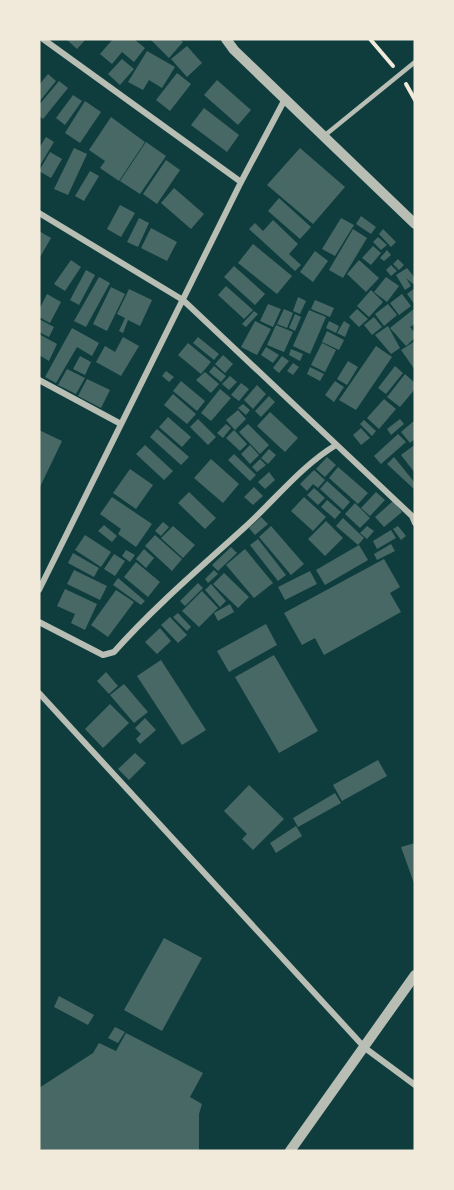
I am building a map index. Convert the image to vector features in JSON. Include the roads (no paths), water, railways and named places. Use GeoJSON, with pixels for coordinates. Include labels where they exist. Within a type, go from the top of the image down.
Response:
{"type":"FeatureCollection","features":[{"type":"Feature","properties":{"kind":"street"},"geometry":{"type":"LineString","coordinates":[[43,39],[241,182]]}},
{"type":"Feature","properties":{"kind":"street"},"geometry":{"type":"LineString","coordinates":[[226,39],[234,50],[285,99],[321,138],[415,225]]}},
{"type":"Feature","properties":{"kind":"street"},"geometry":{"type":"LineString","coordinates":[[39,590],[241,182],[285,99]]}},
{"type":"Feature","properties":{"kind":"street"},"geometry":{"type":"LineString","coordinates":[[39,213],[183,300],[413,515],[415,523]]}},
{"type":"Feature","properties":{"kind":"street"},"geometry":{"type":"LineString","coordinates":[[39,380],[121,424]]}},
{"type":"Feature","properties":{"kind":"street"},"geometry":{"type":"LineString","coordinates":[[39,622],[102,654],[114,652],[218,549],[243,529],[319,456],[336,445]]}},
{"type":"Feature","properties":{"kind":"street"},"geometry":{"type":"LineString","coordinates":[[39,693],[365,1048],[415,1085]]}},
{"type":"Feature","properties":{"kind":"street"},"geometry":{"type":"LineString","coordinates":[[290,1151],[415,975]]}},
{"type":"Feature","properties":{"kind":"lane"},"geometry":{"type":"LineString","coordinates":[[321,138],[415,62]]}}]}
